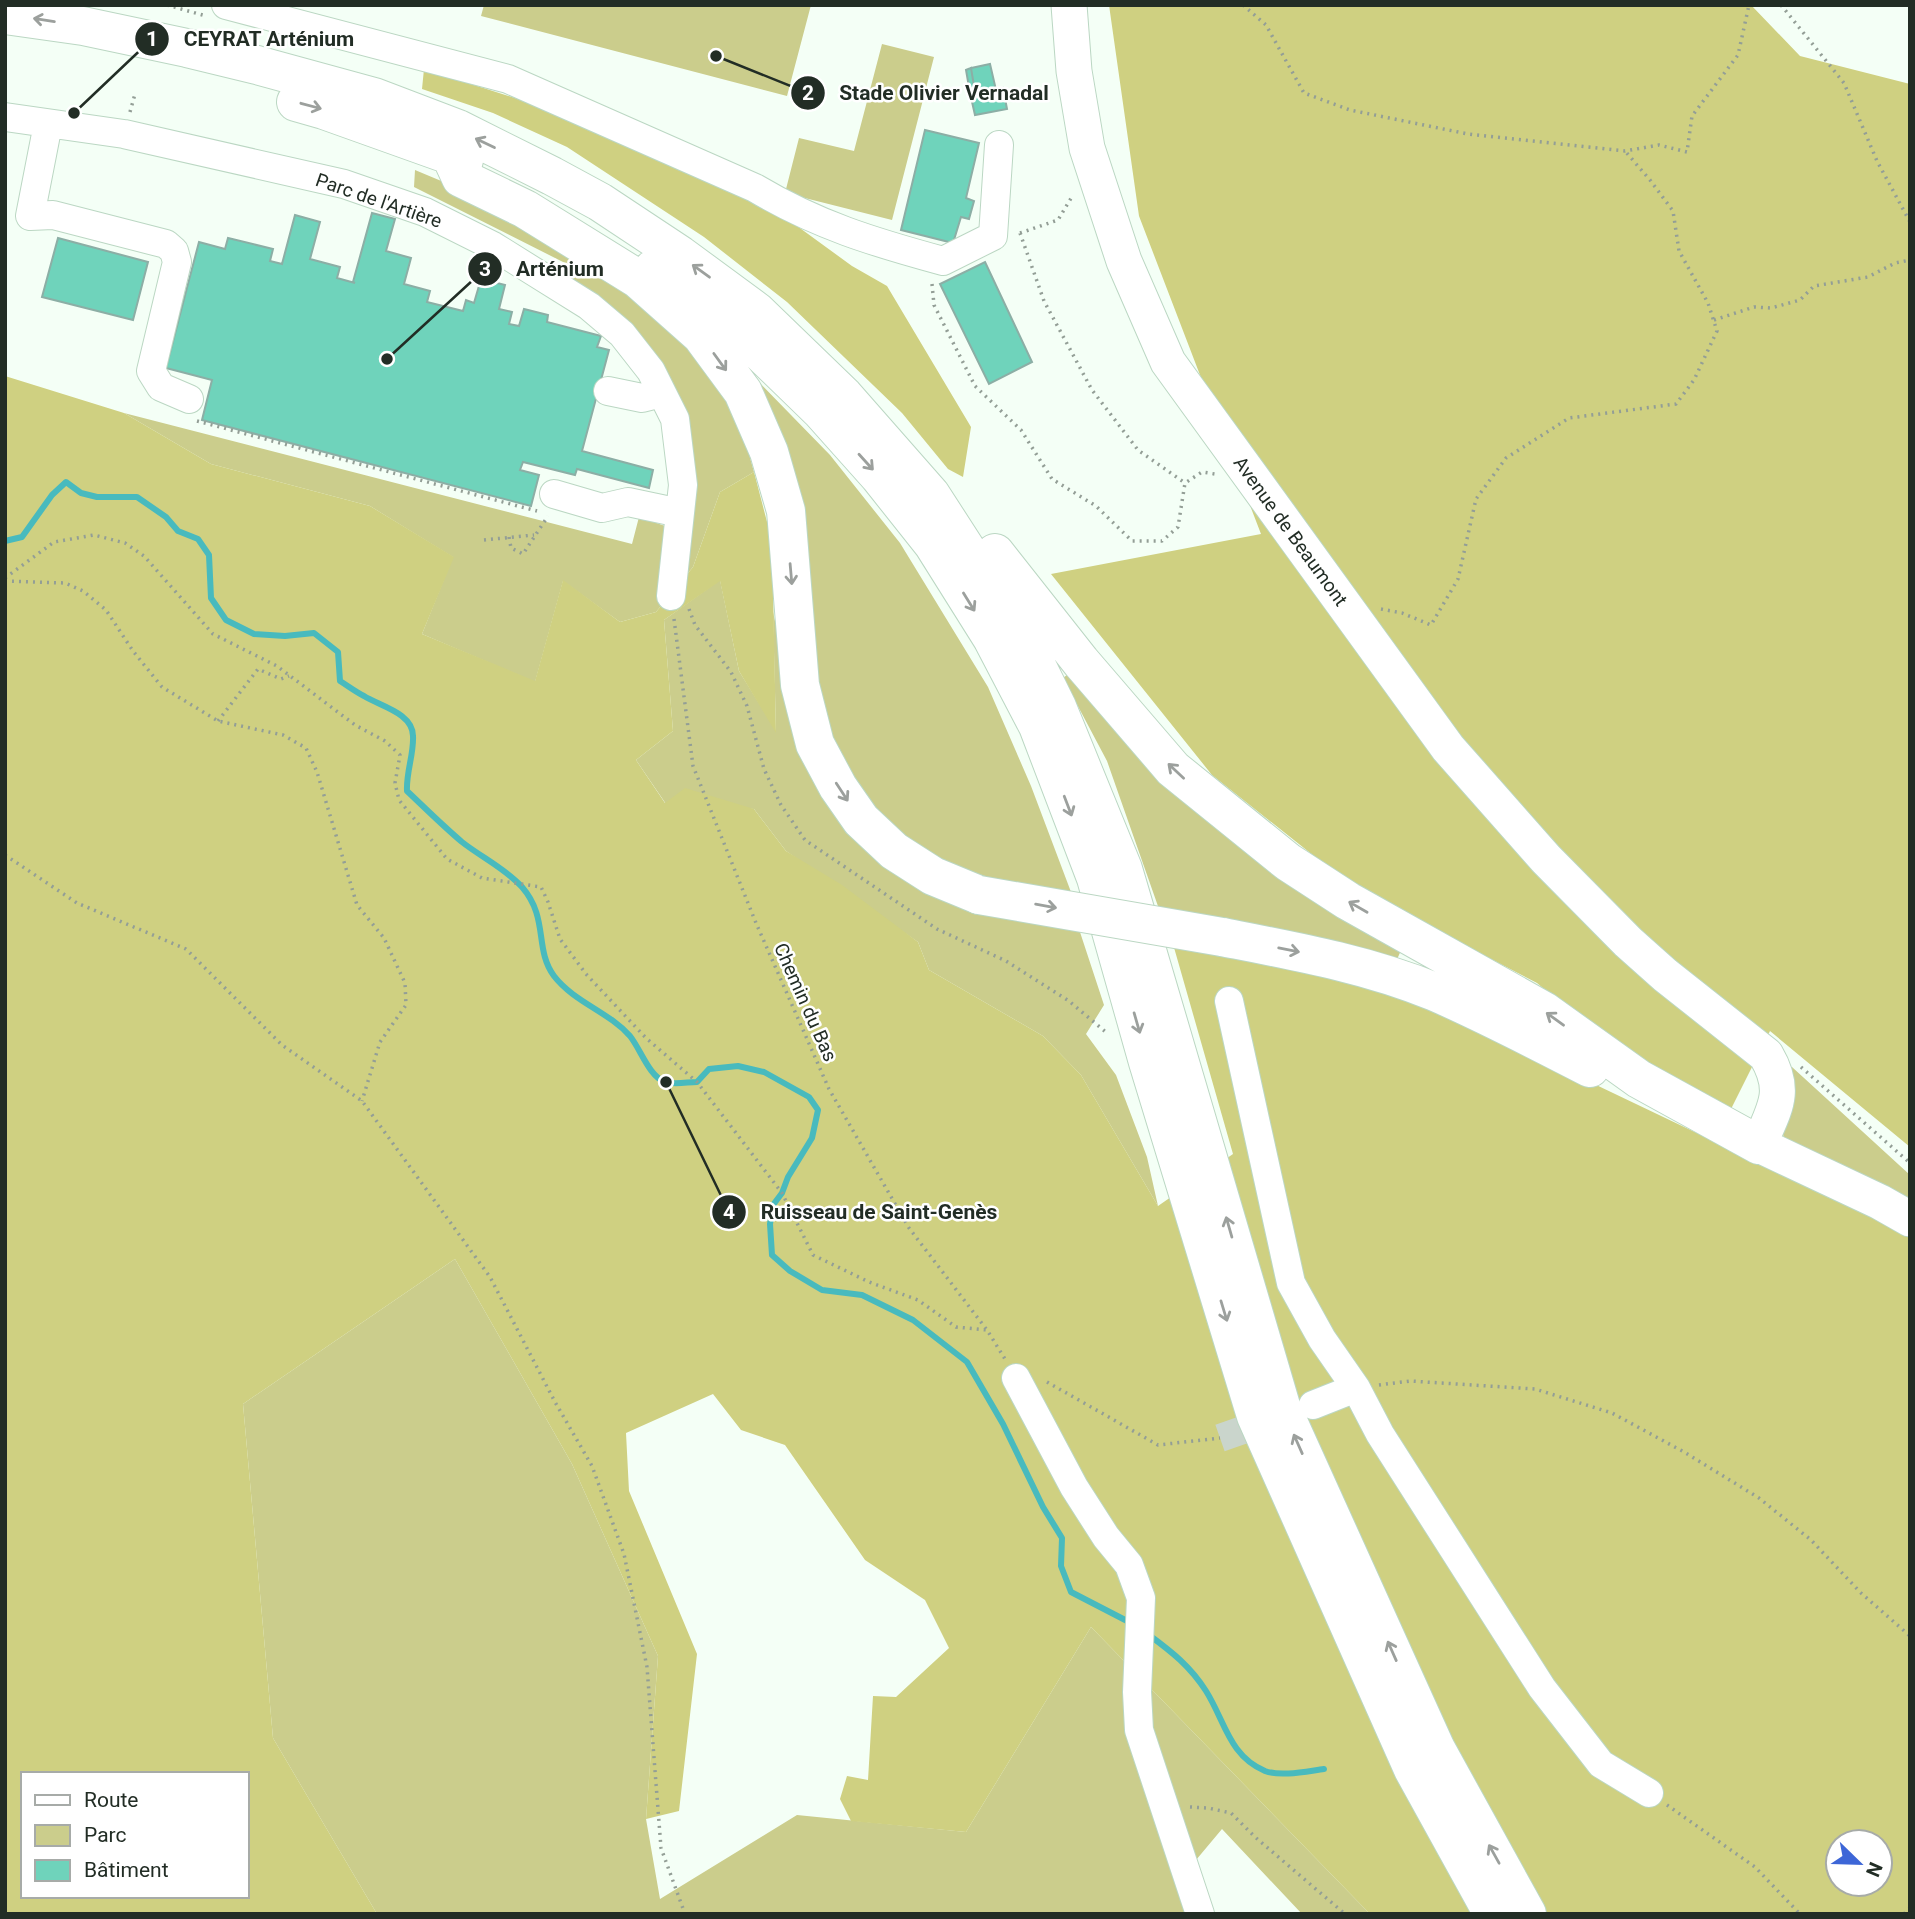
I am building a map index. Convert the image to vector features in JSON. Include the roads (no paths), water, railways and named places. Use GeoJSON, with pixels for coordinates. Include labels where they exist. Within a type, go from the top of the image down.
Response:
{"type":"FeatureCollection","features":[{"type":"Feature","properties":{"kind":"highway"},"geometry":{"type":"LineString","coordinates":[[104,5],[360,76],[374,97]]}},
{"type":"Feature","properties":{"kind":"highway"},"geometry":{"type":"LineString","coordinates":[[5,15],[83,26],[199,51],[374,97],[458,129],[600,202],[680,255],[756,311],[844,396],[931,495],[1022,636],[1058,707],[1123,869],[1281,1406],[1436,1749],[1527,1914]]}},
{"type":"Feature","properties":{"kind":"highway"},"geometry":{"type":"LineString","coordinates":[[5,40],[223,83],[324,110],[450,154],[501,177],[579,220],[670,280],[753,345],[821,411],[933,544],[992,638],[1038,726],[1096,878],[1145,1053],[1256,1416],[1413,1769],[1493,1914]]}},
{"type":"Feature","properties":{"kind":"highway"},"geometry":{"type":"LineString","coordinates":[[450,154],[461,178],[525,209],[638,279],[701,335],[743,393],[769,452],[786,511],[800,685],[815,744],[838,787],[861,820],[894,851],[933,876],[979,895],[1311,954],[1381,973],[1435,992],[1715,1129],[1759,1145]]}},
{"type":"Feature","properties":{"kind":"highway"},"geometry":{"type":"LineString","coordinates":[[844,396],[902,437],[944,484],[1081,662],[1173,769],[1288,862],[1348,901],[1544,1011],[1639,1079],[1759,1145]]}},
{"type":"Feature","properties":{"kind":"main road","name":"Avenue de Beaumont"},"geometry":{"type":"LineString","coordinates":[[1069,5],[1074,71],[1087,148],[1124,261],[1168,362],[1448,748],[1546,859],[1665,975],[1766,1055],[1776,1071],[1779,1087],[1774,1108],[1759,1145]]}},
{"type":"Feature","properties":{"kind":"main road"},"geometry":{"type":"LineString","coordinates":[[1759,1145],[1910,1219]]}},
{"type":"Feature","properties":{"kind":"street"},"geometry":{"type":"LineString","coordinates":[[226,5],[508,79],[755,188],[792,210],[867,240],[943,261],[993,236],[999,145]]}},
{"type":"Feature","properties":{"kind":"street","name":"Parc de l'Artière"},"geometry":{"type":"LineString","coordinates":[[5,117],[124,134],[344,184],[425,212],[493,246],[589,306],[622,334],[651,371],[675,419],[683,485],[671,596]]}},
{"type":"Feature","properties":{"kind":"street"},"geometry":{"type":"LineString","coordinates":[[48,124],[30,216],[53,215],[166,244],[174,251],[177,262],[151,371],[161,387],[189,399]]}},
{"type":"Feature","properties":{"kind":"street"},"geometry":{"type":"LineString","coordinates":[[608,391],[642,398],[662,394]]}},
{"type":"Feature","properties":{"kind":"street"},"geometry":{"type":"LineString","coordinates":[[554,494],[602,508],[628,502],[680,513]]}},
{"type":"Feature","properties":{"kind":"street"},"geometry":{"type":"LineString","coordinates":[[1228,1001],[1292,1283],[1322,1339],[1356,1388],[1380,1434],[1542,1688],[1601,1764],[1649,1793]]}},
{"type":"Feature","properties":{"kind":"street"},"geometry":{"type":"LineString","coordinates":[[1016,1378],[1073,1487],[1106,1537],[1129,1565],[1141,1598],[1138,1655],[1139,1730],[1200,1914]]}},
{"type":"Feature","properties":{"kind":"street"},"geometry":{"type":"LineString","coordinates":[[1313,1405],[1356,1388]]}},
{"type":"Feature","properties":{"kind":"waterway"},"geometry":{"type":"LineString","coordinates":[[5,541],[22,537],[52,495],[66,482],[81,493],[97,497],[137,497],[166,517],[178,531],[198,539],[209,555],[211,598],[226,620],[254,634],[285,636],[314,633],[338,652],[340,681],[408,721],[412,728],[413,743],[407,791],[462,842],[522,887],[536,910],[544,955],[554,976],[571,993],[622,1028],[659,1079],[673,1083],[697,1082],[709,1069],[738,1066],[764,1072],[809,1097],[818,1110],[812,1138],[773,1205],[770,1224],[772,1255],[790,1271],[822,1290],[862,1295],[913,1320],[967,1362],[1003,1424],[1043,1507],[1062,1538],[1061,1566],[1071,1592],[1131,1623]]}},
{"type":"Feature","properties":{"kind":"waterway"},"geometry":{"type":"LineString","coordinates":[[1149,1635],[1194,1674],[1213,1702],[1229,1737],[1243,1756],[1253,1764],[1265,1771],[1279,1774],[1324,1769]]}},
{"type":"Feature","properties":{"kind":"tunnel"},"geometry":{"type":"LineString","coordinates":[[1220,1438],[1277,1418]]}},
{"type":"Feature","properties":{"kind":"place","name":"Stade Olivier Vernadal"},"geometry":{"type":"Point","coordinates":[716,56]}},
{"type":"Feature","properties":{"kind":"place","name":"CEYRAT Arténium"},"geometry":{"type":"Point","coordinates":[74,113]}},
{"type":"Feature","properties":{"kind":"place","name":"Arténium"},"geometry":{"type":"Point","coordinates":[387,359]}},
{"type":"Feature","properties":{"kind":"place","name":"Ruisseau de Saint-Genès"},"geometry":{"type":"Point","coordinates":[666,1082]}}]}
